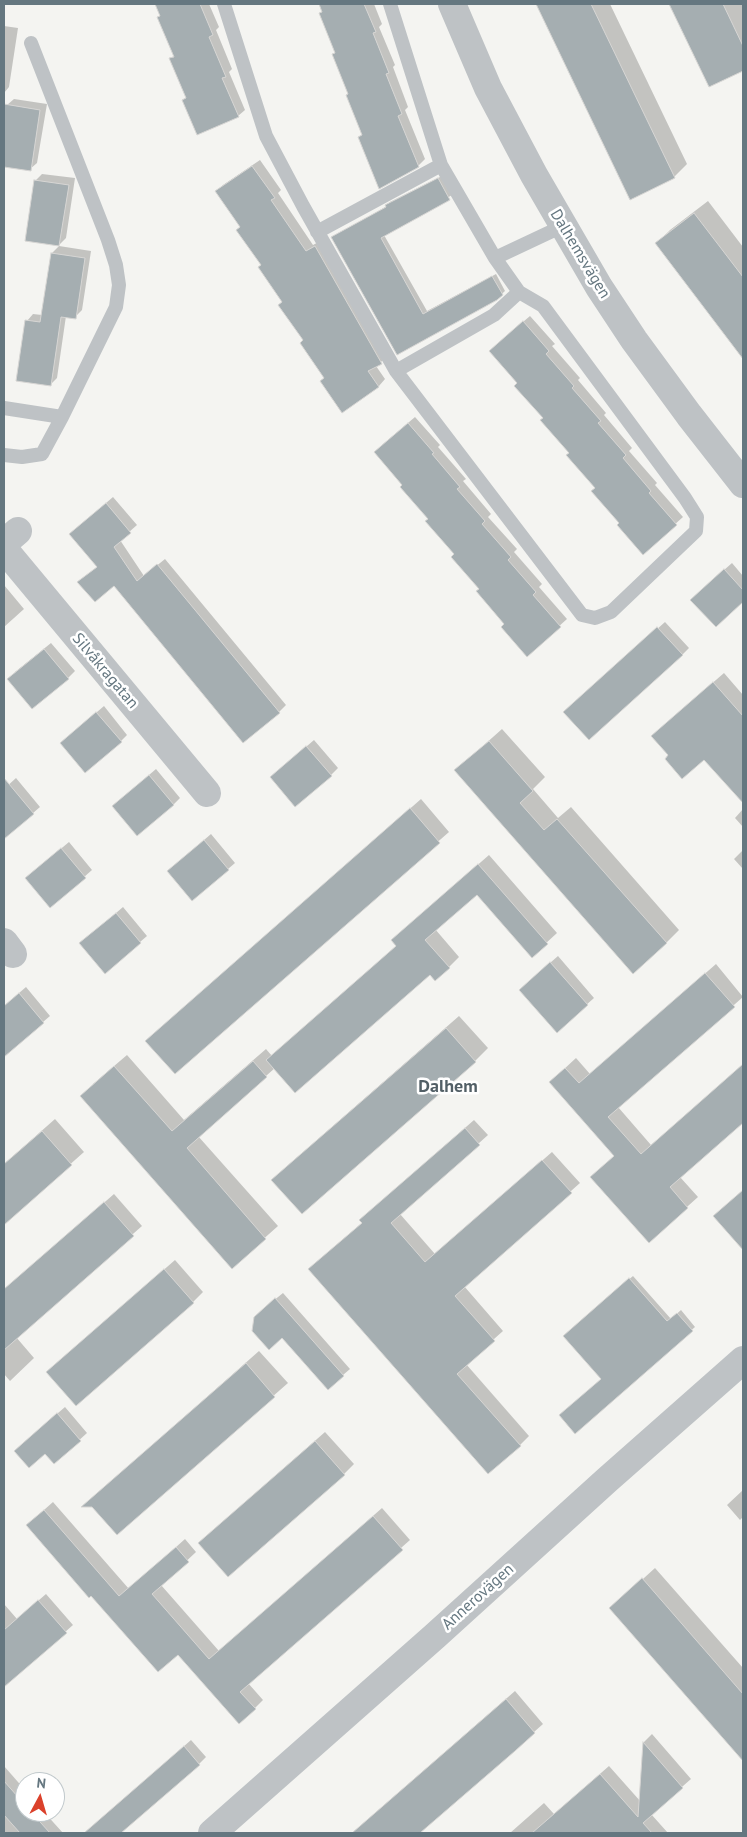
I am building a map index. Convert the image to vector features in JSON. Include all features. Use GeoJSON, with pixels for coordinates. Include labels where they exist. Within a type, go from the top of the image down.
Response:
{"type":"FeatureCollection","features":[{"type":"Feature","properties":{"kind":"street","name":"Dalhemsvägen"},"geometry":{"type":"LineString","coordinates":[[452,4],[488,88],[534,175],[598,286],[689,416],[743,484]]}},
{"type":"Feature","properties":{"kind":"street","name":"Silvåkragatan"},"geometry":{"type":"LineString","coordinates":[[9,541],[207,793]]}},
{"type":"Feature","properties":{"kind":"street","name":"Annerovägen"},"geometry":{"type":"LineString","coordinates":[[212,1833],[743,1360]]}},
{"type":"Feature","properties":{"kind":"lane"},"geometry":{"type":"LineString","coordinates":[[224,4],[266,136],[317,232],[396,371],[582,615],[595,618],[611,612],[696,531],[697,516],[686,498],[543,306],[519,292],[494,258],[441,165],[390,4]]}},
{"type":"Feature","properties":{"kind":"lane"},"geometry":{"type":"LineString","coordinates":[[4,456],[22,457],[42,454],[116,307],[119,285],[116,265],[108,240],[31,43]]}},
{"type":"Feature","properties":{"kind":"lane"},"geometry":{"type":"LineString","coordinates":[[317,232],[441,165]]}},
{"type":"Feature","properties":{"kind":"lane"},"geometry":{"type":"LineString","coordinates":[[494,258],[564,226]]}},
{"type":"Feature","properties":{"kind":"lane"},"geometry":{"type":"LineString","coordinates":[[396,371],[494,315],[519,292]]}},
{"type":"Feature","properties":{"kind":"lane"},"geometry":{"type":"LineString","coordinates":[[4,408],[62,417]]}},
{"type":"Feature","properties":{"kind":"building"},"geometry":{"type":"Polygon","coordinates":[[[155,4],[200,4],[213,35],[209,37],[226,77],[222,78],[239,117],[197,135],[182,100],[186,98],[169,58],[174,57],[157,17],[160,16],[155,4]]]}},
{"type":"Feature","properties":{"kind":"building"},"geometry":{"type":"Polygon","coordinates":[[[319,4],[364,4],[376,32],[373,33],[389,73],[386,74],[402,114],[398,116],[419,167],[379,189],[358,137],[362,135],[332,54],[335,53],[319,13],[322,12],[319,4]]]}},
{"type":"Feature","properties":{"kind":"building"},"geometry":{"type":"Polygon","coordinates":[[[536,4],[591,4],[675,178],[630,200],[536,4]]]}},
{"type":"Feature","properties":{"kind":"building"},"geometry":{"type":"Polygon","coordinates":[[[669,4],[723,4],[743,46],[743,71],[709,87],[669,4]]]}},
{"type":"Feature","properties":{"kind":"building"},"geometry":{"type":"Polygon","coordinates":[[[4,104],[40,110],[31,171],[4,167],[4,104]]]}},
{"type":"Feature","properties":{"kind":"building"},"geometry":{"type":"Polygon","coordinates":[[[252,166],[275,198],[271,200],[306,251],[315,246],[382,364],[368,371],[379,387],[342,413],[320,381],[324,378],[300,343],[303,340],[278,305],[282,302],[258,267],[261,265],[236,230],[240,227],[215,191],[252,166]]]}},
{"type":"Feature","properties":{"kind":"building"},"geometry":{"type":"Polygon","coordinates":[[[438,178],[450,200],[381,238],[423,314],[492,276],[503,295],[397,355],[331,237],[386,207],[385,205],[438,178]]]}},
{"type":"Feature","properties":{"kind":"building"},"geometry":{"type":"Polygon","coordinates":[[[34,180],[69,185],[59,246],[25,241],[34,180]]]}},
{"type":"Feature","properties":{"kind":"building"},"geometry":{"type":"Polygon","coordinates":[[[694,213],[743,277],[743,359],[655,243],[694,213]]]}},
{"type":"Feature","properties":{"kind":"building"},"geometry":{"type":"Polygon","coordinates":[[[51,253],[85,258],[76,319],[61,317],[51,386],[16,381],[25,320],[40,322],[51,253]]]}},
{"type":"Feature","properties":{"kind":"building"},"geometry":{"type":"Polygon","coordinates":[[[523,321],[549,351],[546,354],[574,386],[572,388],[601,421],[598,423],[626,455],[623,458],[651,491],[649,493],[677,525],[643,555],[617,525],[619,523],[591,491],[595,488],[566,455],[569,453],[540,420],[543,418],[514,386],[517,383],[489,351],[523,321]]]}},
{"type":"Feature","properties":{"kind":"building"},"geometry":{"type":"Polygon","coordinates":[[[408,423],[460,487],[457,489],[485,521],[482,524],[511,557],[508,560],[536,592],[533,595],[561,627],[527,657],[501,627],[504,624],[476,591],[479,589],[451,557],[454,554],[425,521],[428,519],[400,487],[402,485],[374,452],[408,423]]]}},
{"type":"Feature","properties":{"kind":"building"},"geometry":{"type":"Polygon","coordinates":[[[106,503],[131,533],[114,547],[137,581],[157,564],[280,713],[243,743],[114,586],[95,602],[77,582],[97,567],[69,534],[106,503]]]}},
{"type":"Feature","properties":{"kind":"building"},"geometry":{"type":"Polygon","coordinates":[[[724,569],[743,590],[743,602],[716,627],[690,600],[724,569]]]}},
{"type":"Feature","properties":{"kind":"building"},"geometry":{"type":"Polygon","coordinates":[[[657,627],[683,655],[589,740],[563,712],[657,627]]]}},
{"type":"Feature","properties":{"kind":"building"},"geometry":{"type":"Polygon","coordinates":[[[44,649],[69,679],[32,709],[7,679],[44,649]]]}},
{"type":"Feature","properties":{"kind":"building"},"geometry":{"type":"Polygon","coordinates":[[[713,682],[743,716],[743,803],[704,760],[682,779],[665,759],[668,755],[651,736],[713,682]]]}},
{"type":"Feature","properties":{"kind":"building"},"geometry":{"type":"Polygon","coordinates":[[[96,712],[122,742],[85,773],[60,743],[96,712]]]}},
{"type":"Feature","properties":{"kind":"building"},"geometry":{"type":"Polygon","coordinates":[[[489,741],[533,791],[520,803],[544,830],[557,819],[667,943],[633,974],[454,770],[489,741]]]}},
{"type":"Feature","properties":{"kind":"building"},"geometry":{"type":"Polygon","coordinates":[[[306,746],[332,776],[295,807],[270,777],[306,746]]]}},
{"type":"Feature","properties":{"kind":"building"},"geometry":{"type":"Polygon","coordinates":[[[149,775],[174,805],[137,836],[112,806],[149,775]]]}},
{"type":"Feature","properties":{"kind":"building"},"geometry":{"type":"Polygon","coordinates":[[[4,778],[34,814],[4,839],[4,778]]]}},
{"type":"Feature","properties":{"kind":"building"},"geometry":{"type":"Polygon","coordinates":[[[410,808],[440,843],[175,1074],[145,1041],[410,808]]]}},
{"type":"Feature","properties":{"kind":"building"},"geometry":{"type":"Polygon","coordinates":[[[204,840],[229,870],[192,901],[167,871],[204,840]]]}},
{"type":"Feature","properties":{"kind":"building"},"geometry":{"type":"Polygon","coordinates":[[[61,848],[86,878],[50,908],[25,878],[61,848]]]}},
{"type":"Feature","properties":{"kind":"building"},"geometry":{"type":"Polygon","coordinates":[[[478,864],[548,944],[532,958],[477,895],[425,940],[450,968],[435,981],[430,975],[295,1093],[266,1060],[396,946],[391,940],[478,864]]]}},
{"type":"Feature","properties":{"kind":"building"},"geometry":{"type":"Polygon","coordinates":[[[116,913],[141,943],[105,974],[79,943],[116,913]]]}},
{"type":"Feature","properties":{"kind":"building"},"geometry":{"type":"Polygon","coordinates":[[[550,962],[588,1005],[557,1033],[519,990],[550,962]]]}},
{"type":"Feature","properties":{"kind":"building"},"geometry":{"type":"Polygon","coordinates":[[[705,973],[735,1007],[608,1117],[641,1154],[743,1064],[743,1123],[670,1187],[688,1208],[649,1243],[590,1177],[614,1156],[549,1082],[565,1068],[579,1083],[705,973]]]}},
{"type":"Feature","properties":{"kind":"building"},"geometry":{"type":"Polygon","coordinates":[[[19,993],[44,1023],[4,1057],[4,1006],[19,993]]]}},
{"type":"Feature","properties":{"kind":"building"},"geometry":{"type":"Polygon","coordinates":[[[446,1028],[476,1062],[302,1214],[271,1180],[446,1028]]]}},
{"type":"Feature","properties":{"kind":"building"},"geometry":{"type":"Polygon","coordinates":[[[253,1061],[267,1077],[187,1148],[266,1239],[232,1269],[80,1096],[114,1066],[172,1131],[253,1061]]]}},
{"type":"Feature","properties":{"kind":"building"},"geometry":{"type":"Polygon","coordinates":[[[465,1128],[480,1145],[391,1223],[425,1262],[542,1160],[572,1193],[455,1296],[495,1341],[457,1374],[521,1446],[488,1474],[308,1269],[362,1223],[359,1220],[465,1128]]]}},
{"type":"Feature","properties":{"kind":"building"},"geometry":{"type":"Polygon","coordinates":[[[42,1131],[72,1165],[4,1225],[4,1164],[42,1131]]]}},
{"type":"Feature","properties":{"kind":"building"},"geometry":{"type":"Polygon","coordinates":[[[743,1190],[743,1250],[713,1216],[743,1190]]]}},
{"type":"Feature","properties":{"kind":"building"},"geometry":{"type":"Polygon","coordinates":[[[104,1202],[134,1236],[4,1350],[4,1289],[104,1202]]]}},
{"type":"Feature","properties":{"kind":"building"},"geometry":{"type":"Polygon","coordinates":[[[164,1269],[194,1303],[76,1406],[46,1372],[164,1269]]]}},
{"type":"Feature","properties":{"kind":"building"},"geometry":{"type":"Polygon","coordinates":[[[629,1278],[667,1321],[677,1313],[693,1331],[575,1434],[559,1415],[601,1379],[563,1336],[629,1278]]]}},
{"type":"Feature","properties":{"kind":"building"},"geometry":{"type":"Polygon","coordinates":[[[275,1298],[344,1376],[328,1390],[282,1338],[269,1350],[252,1331],[254,1317],[275,1298]]]}},
{"type":"Feature","properties":{"kind":"building"},"geometry":{"type":"Polygon","coordinates":[[[246,1363],[275,1397],[117,1535],[92,1507],[81,1507],[246,1363]]]}},
{"type":"Feature","properties":{"kind":"building"},"geometry":{"type":"Polygon","coordinates":[[[57,1413],[81,1441],[54,1464],[45,1454],[29,1468],[14,1451],[57,1413]]]}},
{"type":"Feature","properties":{"kind":"building"},"geometry":{"type":"Polygon","coordinates":[[[315,1441],[345,1475],[228,1577],[198,1543],[315,1441]]]}},
{"type":"Feature","properties":{"kind":"building"},"geometry":{"type":"Polygon","coordinates":[[[44,1510],[119,1596],[176,1547],[189,1562],[152,1594],[209,1659],[373,1516],[403,1550],[240,1692],[256,1709],[239,1724],[178,1655],[158,1672],[91,1596],[89,1598],[26,1525],[44,1510]]]}},
{"type":"Feature","properties":{"kind":"building"},"geometry":{"type":"Polygon","coordinates":[[[642,1578],[743,1694],[743,1761],[609,1608],[642,1578]]]}},
{"type":"Feature","properties":{"kind":"building"},"geometry":{"type":"Polygon","coordinates":[[[38,1600],[67,1633],[4,1687],[4,1630],[38,1600]]]}},
{"type":"Feature","properties":{"kind":"building"},"geometry":{"type":"Polygon","coordinates":[[[506,1699],[535,1733],[515,1751],[420,1833],[352,1833],[506,1699]]]}},
{"type":"Feature","properties":{"kind":"building"},"geometry":{"type":"Polygon","coordinates":[[[643,1742],[683,1788],[643,1823],[652,1833],[532,1833],[600,1774],[638,1817],[643,1742]]]}},
{"type":"Feature","properties":{"kind":"building"},"geometry":{"type":"Polygon","coordinates":[[[184,1746],[200,1765],[121,1833],[84,1833],[184,1746]]]}},
{"type":"Feature","properties":{"kind":"building"},"geometry":{"type":"Polygon","coordinates":[[[4,1781],[15,1794],[15,1822],[40,1822],[50,1833],[20,1833],[4,1815],[4,1781]]]}},
{"type":"Feature","properties":{"kind":"district","name":"Dalhem"},"geometry":{"type":"Point","coordinates":[448,1087]}}]}
